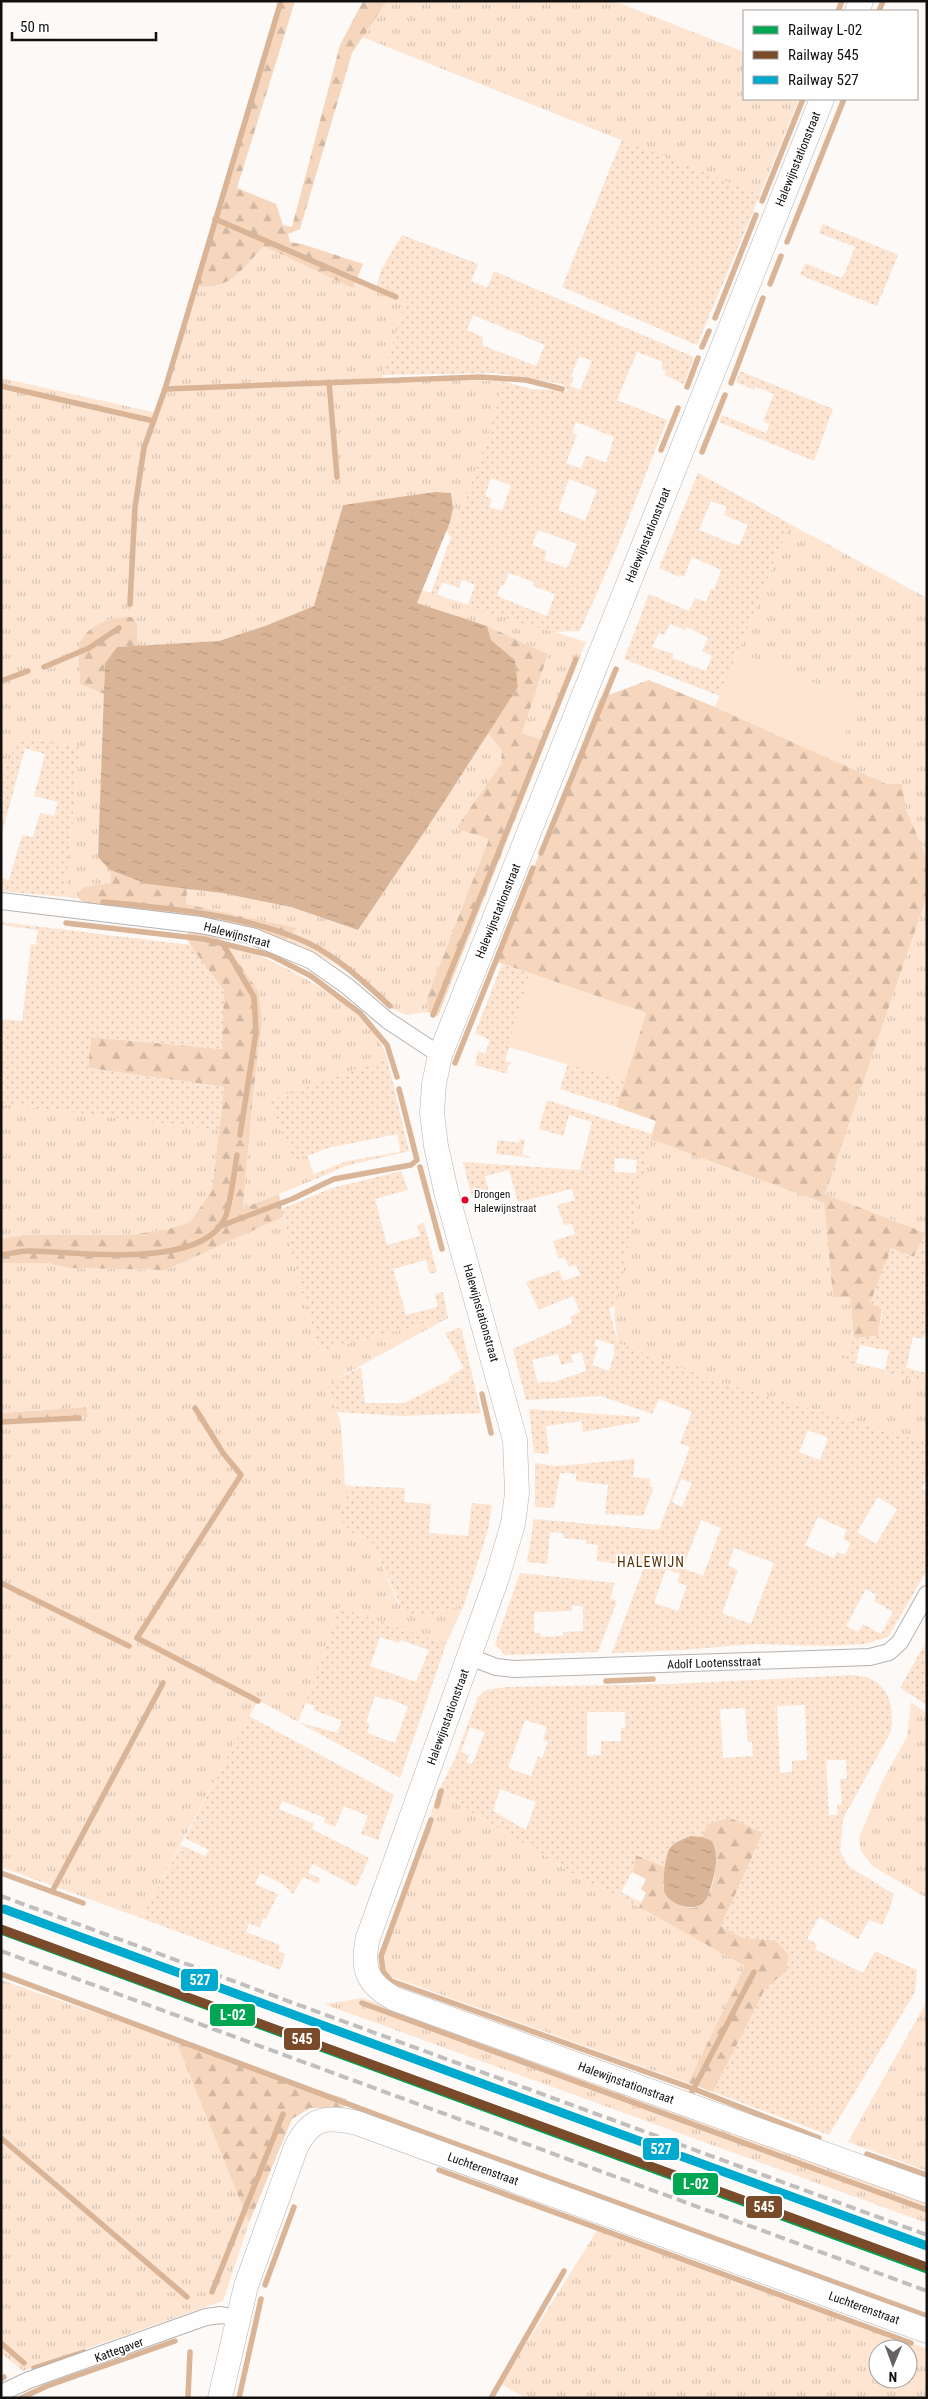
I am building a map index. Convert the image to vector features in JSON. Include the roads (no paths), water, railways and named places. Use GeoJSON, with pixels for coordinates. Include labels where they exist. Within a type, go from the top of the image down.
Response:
{"type":"FeatureCollection","features":[{"type":"Feature","properties":{"kind":"street","name":"Halewijnstationstraat"},"geometry":{"type":"LineString","coordinates":[[822,100],[440,1055],[434,1084],[432,1113],[436,1146],[446,1191],[515,1440],[517,1493],[513,1524],[497,1578],[368,1938],[364,1956],[371,1981],[379,1991],[394,1999],[927,2191]]}},
{"type":"Feature","properties":{"kind":"street","name":"Halewijnstraat"},"geometry":{"type":"LineString","coordinates":[[1,901],[201,925],[252,936],[310,960],[347,986],[387,1020],[440,1055]]}},
{"type":"Feature","properties":{"kind":"street","name":"Adolf Lootensstraat"},"geometry":{"type":"LineString","coordinates":[[470,1657],[496,1667],[514,1669],[870,1657],[889,1652],[900,1642],[927,1594]]}},
{"type":"Feature","properties":{"kind":"street","name":"Luchterenstraat"},"geometry":{"type":"LineString","coordinates":[[220,2398],[237,2318],[255,2258],[296,2147],[303,2132],[312,2124],[325,2118],[357,2123],[927,2331]]}},
{"type":"Feature","properties":{"kind":"street","name":"Kattegaver"},"geometry":{"type":"LineString","coordinates":[[1,2393],[29,2380],[206,2317],[221,2315],[237,2318]]}},
{"type":"Feature","properties":{"kind":"water"},"geometry":{"type":"Polygon","coordinates":[[[435,492],[451,493],[453,509],[450,522],[417,603],[487,626],[491,640],[515,660],[518,687],[435,816],[358,930],[291,907],[222,893],[147,884],[110,870],[98,857],[105,663],[117,647],[219,641],[265,626],[314,606],[343,505],[435,492]]]}},
{"type":"Feature","properties":{"kind":"water"},"geometry":{"type":"Polygon","coordinates":[[[691,1836],[702,1837],[712,1841],[716,1853],[713,1880],[706,1900],[699,1906],[694,1907],[683,1906],[669,1899],[665,1892],[664,1880],[669,1850],[676,1843],[691,1836]]]}},
{"type":"Feature","properties":{"kind":"waterway"},"geometry":{"type":"LineString","coordinates":[[130,604],[135,507],[144,448],[165,389],[281,1]]}},
{"type":"Feature","properties":{"kind":"waterway"},"geometry":{"type":"LineString","coordinates":[[838,10],[842,1]]}},
{"type":"Feature","properties":{"kind":"waterway"},"geometry":{"type":"LineString","coordinates":[[879,10],[883,1]]}},
{"type":"Feature","properties":{"kind":"waterway"},"geometry":{"type":"LineString","coordinates":[[762,201],[803,100]]}},
{"type":"Feature","properties":{"kind":"waterway"},"geometry":{"type":"LineString","coordinates":[[787,242],[844,100]]}},
{"type":"Feature","properties":{"kind":"waterway"},"geometry":{"type":"LineString","coordinates":[[715,318],[756,215]]}},
{"type":"Feature","properties":{"kind":"waterway"},"geometry":{"type":"LineString","coordinates":[[215,219],[396,297]]}},
{"type":"Feature","properties":{"kind":"waterway"},"geometry":{"type":"LineString","coordinates":[[770,284],[781,256]]}},
{"type":"Feature","properties":{"kind":"waterway"},"geometry":{"type":"LineString","coordinates":[[731,383],[763,298]]}},
{"type":"Feature","properties":{"kind":"waterway"},"geometry":{"type":"LineString","coordinates":[[702,347],[709,331]]}},
{"type":"Feature","properties":{"kind":"waterway"},"geometry":{"type":"LineString","coordinates":[[687,387],[698,358]]}},
{"type":"Feature","properties":{"kind":"waterway"},"geometry":{"type":"LineString","coordinates":[[165,389],[481,377],[526,380],[562,389]]}},
{"type":"Feature","properties":{"kind":"waterway"},"geometry":{"type":"LineString","coordinates":[[329,382],[337,477]]}},
{"type":"Feature","properties":{"kind":"waterway"},"geometry":{"type":"LineString","coordinates":[[1,386],[154,421]]}},
{"type":"Feature","properties":{"kind":"waterway"},"geometry":{"type":"LineString","coordinates":[[702,452],[725,395]]}},
{"type":"Feature","properties":{"kind":"waterway"},"geometry":{"type":"LineString","coordinates":[[661,450],[678,408]]}},
{"type":"Feature","properties":{"kind":"waterway"},"geometry":{"type":"LineString","coordinates":[[44,667],[89,648],[119,628]]}},
{"type":"Feature","properties":{"kind":"waterway"},"geometry":{"type":"LineString","coordinates":[[433,1015],[576,659]]}},
{"type":"Feature","properties":{"kind":"waterway"},"geometry":{"type":"LineString","coordinates":[[541,853],[616,669]]}},
{"type":"Feature","properties":{"kind":"waterway"},"geometry":{"type":"LineString","coordinates":[[1,681],[28,671]]}},
{"type":"Feature","properties":{"kind":"waterway"},"geometry":{"type":"LineString","coordinates":[[455,1063],[533,868]]}},
{"type":"Feature","properties":{"kind":"waterway"},"geometry":{"type":"LineString","coordinates":[[103,902],[207,914],[234,919],[285,933],[308,943],[330,956],[351,971],[390,1006]]}},
{"type":"Feature","properties":{"kind":"waterway"},"geometry":{"type":"LineString","coordinates":[[66,923],[204,939],[270,955],[311,976],[360,1013],[387,1045],[397,1077]]}},
{"type":"Feature","properties":{"kind":"waterway"},"geometry":{"type":"LineString","coordinates":[[223,944],[254,997],[256,1032],[240,1135]]}},
{"type":"Feature","properties":{"kind":"waterway"},"geometry":{"type":"LineString","coordinates":[[218,1227],[292,1199],[334,1179],[411,1165],[417,1160],[399,1089]]}},
{"type":"Feature","properties":{"kind":"waterway"},"geometry":{"type":"LineString","coordinates":[[1,1255],[21,1251],[105,1255],[135,1254],[165,1252],[191,1246],[212,1235],[225,1218],[231,1196],[237,1155]]}},
{"type":"Feature","properties":{"kind":"waterway"},"geometry":{"type":"LineString","coordinates":[[420,1167],[442,1249]]}},
{"type":"Feature","properties":{"kind":"waterway"},"geometry":{"type":"LineString","coordinates":[[482,1394],[491,1433]]}},
{"type":"Feature","properties":{"kind":"waterway"},"geometry":{"type":"LineString","coordinates":[[195,1408],[223,1453],[241,1475],[137,1638],[258,1701]]}},
{"type":"Feature","properties":{"kind":"waterway"},"geometry":{"type":"LineString","coordinates":[[1,1422],[79,1418]]}},
{"type":"Feature","properties":{"kind":"waterway"},"geometry":{"type":"LineString","coordinates":[[1,1583],[129,1646]]}},
{"type":"Feature","properties":{"kind":"waterway"},"geometry":{"type":"LineString","coordinates":[[606,1681],[653,1679]]}},
{"type":"Feature","properties":{"kind":"waterway"},"geometry":{"type":"LineString","coordinates":[[53,1890],[163,1683]]}},
{"type":"Feature","properties":{"kind":"waterway"},"geometry":{"type":"LineString","coordinates":[[437,1806],[441,1791]]}},
{"type":"Feature","properties":{"kind":"waterway"},"geometry":{"type":"LineString","coordinates":[[431,1820],[381,1956],[383,1971],[391,1981],[694,2089],[819,2138]]}},
{"type":"Feature","properties":{"kind":"waterway"},"geometry":{"type":"LineString","coordinates":[[1,1873],[83,1903]]}},
{"type":"Feature","properties":{"kind":"waterway"},"geometry":{"type":"LineString","coordinates":[[692,2092],[754,1972]]}},
{"type":"Feature","properties":{"kind":"waterway"},"geometry":{"type":"LineString","coordinates":[[1,1974],[423,2132],[927,2316]]}},
{"type":"Feature","properties":{"kind":"waterway"},"geometry":{"type":"LineString","coordinates":[[362,2003],[927,2210]]}},
{"type":"Feature","properties":{"kind":"waterway"},"geometry":{"type":"LineString","coordinates":[[212,2292],[283,2114]]}},
{"type":"Feature","properties":{"kind":"waterway"},"geometry":{"type":"LineString","coordinates":[[1,2138],[187,2297]]}},
{"type":"Feature","properties":{"kind":"waterway"},"geometry":{"type":"LineString","coordinates":[[867,2154],[927,2175]]}},
{"type":"Feature","properties":{"kind":"waterway"},"geometry":{"type":"LineString","coordinates":[[439,2170],[900,2339]]}},
{"type":"Feature","properties":{"kind":"waterway"},"geometry":{"type":"LineString","coordinates":[[265,2285],[294,2207]]}},
{"type":"Feature","properties":{"kind":"waterway"},"geometry":{"type":"LineString","coordinates":[[491,2398],[564,2271]]}},
{"type":"Feature","properties":{"kind":"waterway"},"geometry":{"type":"LineString","coordinates":[[239,2398],[261,2299]]}},
{"type":"Feature","properties":{"kind":"waterway"},"geometry":{"type":"LineString","coordinates":[[21,2398],[47,2386],[175,2341]]}},
{"type":"Feature","properties":{"kind":"waterway"},"geometry":{"type":"LineString","coordinates":[[1,2343],[24,2363]]}},
{"type":"Feature","properties":{"kind":"waterway"},"geometry":{"type":"LineString","coordinates":[[34,2368],[84,2352]]}},
{"type":"Feature","properties":{"kind":"waterway"},"geometry":{"type":"LineString","coordinates":[[188,2398],[190,2352]]}},
{"type":"Feature","properties":{"kind":"railway"},"geometry":{"type":"LineString","coordinates":[[1,1896],[927,2235]]}},
{"type":"Feature","properties":{"kind":"railway"},"geometry":{"type":"LineString","coordinates":[[1,1951],[927,2291]]}},
{"type":"Feature","properties":{"kind":"rail line","name":"527"},"geometry":{"type":"LineString","coordinates":[[4,1909],[927,2246]]}},
{"type":"Feature","properties":{"kind":"rail line","name":"545"},"geometry":{"type":"LineString","coordinates":[[1,1929],[924,2266]]}},
{"type":"Feature","properties":{"kind":"rail line","name":"L-02"},"geometry":{"type":"LineString","coordinates":[[1,1930],[927,2269]]}},
{"type":"Feature","properties":{"kind":"place","name":"Drongen Halewijnstraat"},"geometry":{"type":"Point","coordinates":[465,1200]}},
{"type":"Feature","properties":{"kind":"district","name":"HALEWIJN"},"geometry":{"type":"Point","coordinates":[651,1562]}}]}
